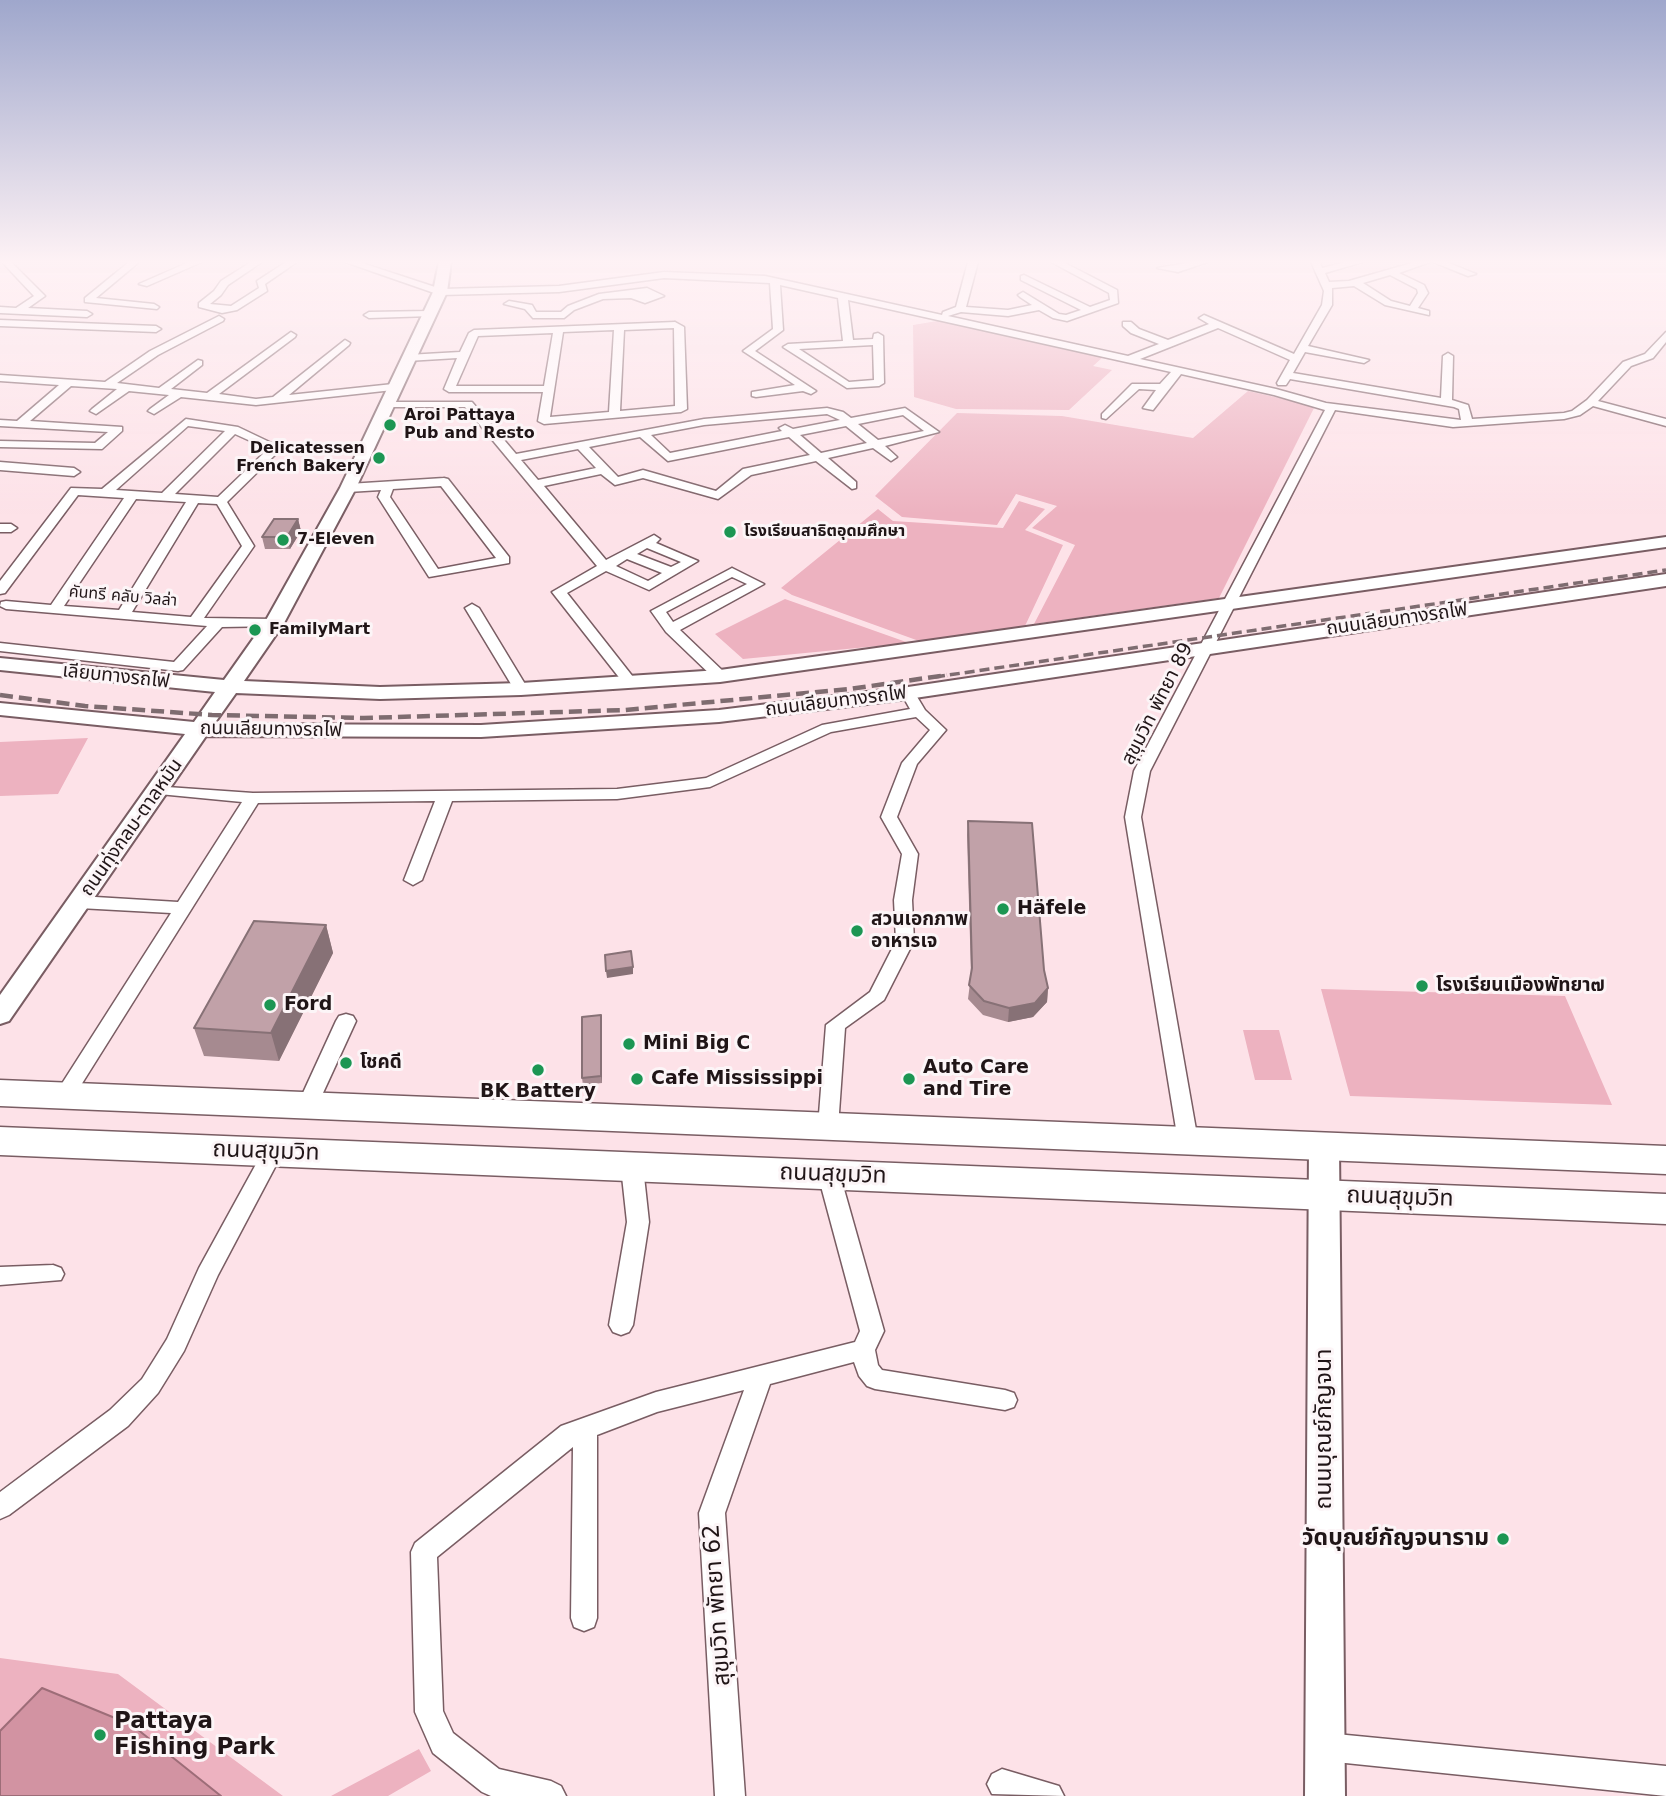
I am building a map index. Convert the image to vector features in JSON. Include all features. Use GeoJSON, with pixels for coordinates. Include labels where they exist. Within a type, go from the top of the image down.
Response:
{"type":"FeatureCollection","features":[{"type":"Feature","properties":{"kind":"highway"},"geometry":{"type":"LineString","coordinates":[[0,1093],[1666,1160]]}},
{"type":"Feature","properties":{"kind":"highway","name":"ถนนสุขุมวิท"},"geometry":{"type":"LineString","coordinates":[[0,1141],[1666,1209]]}},
{"type":"Feature","properties":{"kind":"street"},"geometry":{"type":"LineString","coordinates":[[107,385],[168,346]]}},
{"type":"Feature","properties":{"kind":"street"},"geometry":{"type":"LineString","coordinates":[[210,396],[277,346]]}},
{"type":"Feature","properties":{"kind":"street"},"geometry":{"type":"LineString","coordinates":[[274,402],[342,346]]}},
{"type":"Feature","properties":{"kind":"street","name":"ถนนทุ่งกลม-ตาลหมัน"},"geometry":{"type":"LineString","coordinates":[[0,1015],[232,687],[272,626],[348,488],[413,346]]}},
{"type":"Feature","properties":{"kind":"street"},"geometry":{"type":"LineString","coordinates":[[468,346],[449,389],[549,389]]}},
{"type":"Feature","properties":{"kind":"street"},"geometry":{"type":"LineString","coordinates":[[556,346],[544,421],[681,409],[679,346]]}},
{"type":"Feature","properties":{"kind":"street"},"geometry":{"type":"LineString","coordinates":[[614,414],[618,346]]}},
{"type":"Feature","properties":{"kind":"street"},"geometry":{"type":"LineString","coordinates":[[755,346],[748,351],[771,370],[808,389],[756,394]]}},
{"type":"Feature","properties":{"kind":"street"},"geometry":{"type":"LineString","coordinates":[[806,346],[788,347],[847,385],[880,383],[878,346]]}},
{"type":"Feature","properties":{"kind":"street"},"geometry":{"type":"LineString","coordinates":[[1073,346],[1328,406],[1426,422],[1467,423],[1576,413],[1591,402],[1627,364],[1649,356],[1657,346]]}},
{"type":"Feature","properties":{"kind":"street"},"geometry":{"type":"LineString","coordinates":[[1130,359],[1163,346]]}},
{"type":"Feature","properties":{"kind":"street"},"geometry":{"type":"LineString","coordinates":[[1267,346],[1296,359]]}},
{"type":"Feature","properties":{"kind":"street"},"geometry":{"type":"LineString","coordinates":[[1276,392],[1302,348],[1364,360]]}},
{"type":"Feature","properties":{"kind":"street"},"geometry":{"type":"LineString","coordinates":[[408,356],[464,355]]}},
{"type":"Feature","properties":{"kind":"street"},"geometry":{"type":"LineString","coordinates":[[1448,356],[1451,402]]}},
{"type":"Feature","properties":{"kind":"street"},"geometry":{"type":"LineString","coordinates":[[161,391],[198,363]]}},
{"type":"Feature","properties":{"kind":"street"},"geometry":{"type":"LineString","coordinates":[[1149,408],[1179,370]]}},
{"type":"Feature","properties":{"kind":"street"},"geometry":{"type":"LineString","coordinates":[[1287,375],[1451,402],[1464,407],[1467,423]]}},
{"type":"Feature","properties":{"kind":"street"},"geometry":{"type":"LineString","coordinates":[[0,378],[107,385],[274,402],[393,387]]}},
{"type":"Feature","properties":{"kind":"street"},"geometry":{"type":"LineString","coordinates":[[0,435],[22,424],[69,382]]}},
{"type":"Feature","properties":{"kind":"street"},"geometry":{"type":"LineString","coordinates":[[1106,416],[1136,386],[1163,387]]}},
{"type":"Feature","properties":{"kind":"street"},"geometry":{"type":"LineString","coordinates":[[96,411],[127,387]]}},
{"type":"Feature","properties":{"kind":"street"},"geometry":{"type":"LineString","coordinates":[[154,411],[179,393]]}},
{"type":"Feature","properties":{"kind":"street"},"geometry":{"type":"LineString","coordinates":[[216,413],[232,399]]}},
{"type":"Feature","properties":{"kind":"street"},"geometry":{"type":"LineString","coordinates":[[1591,402],[1664,421]]}},
{"type":"Feature","properties":{"kind":"street"},"geometry":{"type":"LineString","coordinates":[[385,405],[468,404],[603,565],[649,586],[691,561],[650,540],[603,565],[559,592],[630,682]]}},
{"type":"Feature","properties":{"kind":"street","name":"สุขุมวิท พัทยา 89"},"geometry":{"type":"LineString","coordinates":[[1188,1141],[1133,817],[1142,771],[1331,412],[1328,406]]}},
{"type":"Feature","properties":{"kind":"street"},"geometry":{"type":"LineString","coordinates":[[511,458],[704,422],[831,411],[848,421],[891,457]]}},
{"type":"Feature","properties":{"kind":"street"},"geometry":{"type":"LineString","coordinates":[[642,433],[668,457],[742,458],[818,458],[933,432],[905,411],[790,433],[742,458]]}},
{"type":"Feature","properties":{"kind":"street"},"geometry":{"type":"LineString","coordinates":[[772,416],[852,485]]}},
{"type":"Feature","properties":{"kind":"street"},"geometry":{"type":"LineString","coordinates":[[1,599],[75,491],[221,501],[276,448],[234,429],[186,422],[105,493]]}},
{"type":"Feature","properties":{"kind":"street"},"geometry":{"type":"LineString","coordinates":[[581,446],[615,481],[643,474],[718,495],[737,481],[757,483],[765,478],[704,422]]}},
{"type":"Feature","properties":{"kind":"street"},"geometry":{"type":"LineString","coordinates":[[0,423],[118,429],[98,447],[0,444]]}},
{"type":"Feature","properties":{"kind":"street"},"geometry":{"type":"LineString","coordinates":[[165,497],[234,429]]}},
{"type":"Feature","properties":{"kind":"street"},"geometry":{"type":"LineString","coordinates":[[0,466],[74,472]]}},
{"type":"Feature","properties":{"kind":"street"},"geometry":{"type":"LineString","coordinates":[[534,485],[602,470]]}},
{"type":"Feature","properties":{"kind":"street"},"geometry":{"type":"LineString","coordinates":[[348,488],[443,482],[504,559],[434,574],[384,497],[388,486]]}},
{"type":"Feature","properties":{"kind":"street"},"geometry":{"type":"LineString","coordinates":[[55,609],[132,495]]}},
{"type":"Feature","properties":{"kind":"street"},"geometry":{"type":"LineString","coordinates":[[123,615],[194,499]]}},
{"type":"Feature","properties":{"kind":"street"},"geometry":{"type":"LineString","coordinates":[[195,621],[248,546],[221,501]]}},
{"type":"Feature","properties":{"kind":"street","name":"ถนนเลียบทางรถไฟ"},"geometry":{"type":"LineString","coordinates":[[232,687],[380,693],[521,689],[720,676],[1666,542]]}},
{"type":"Feature","properties":{"kind":"street"},"geometry":{"type":"LineString","coordinates":[[626,554],[672,572]]}},
{"type":"Feature","properties":{"kind":"street"},"geometry":{"type":"LineString","coordinates":[[671,629],[757,584],[732,572],[657,613],[671,629],[720,676]]}},
{"type":"Feature","properties":{"kind":"street","name":"ถนนเลียบทางรถไฟ"},"geometry":{"type":"LineString","coordinates":[[0,709],[201,730],[481,731],[914,702],[1208,648],[1666,580]]}},
{"type":"Feature","properties":{"kind":"street","name":"คันทรี คลับ วิลล่า"},"geometry":{"type":"LineString","coordinates":[[1,599],[55,609],[272,626]]}},
{"type":"Feature","properties":{"kind":"street"},"geometry":{"type":"LineString","coordinates":[[472,608],[521,689]]}},
{"type":"Feature","properties":{"kind":"street"},"geometry":{"type":"LineString","coordinates":[[0,647],[178,667],[218,623]]}},
{"type":"Feature","properties":{"kind":"street","name":"เลียบทางรถไฟ"},"geometry":{"type":"LineString","coordinates":[[0,664],[232,687]]}},
{"type":"Feature","properties":{"kind":"street"},"geometry":{"type":"LineString","coordinates":[[159,789],[253,798],[617,794],[710,782],[827,728],[914,702],[938,730],[909,763],[889,817],[910,854],[903,900],[905,941],[877,996],[836,1025],[828,1127]]}},
{"type":"Feature","properties":{"kind":"street"},"geometry":{"type":"LineString","coordinates":[[413,880],[445,797]]}},
{"type":"Feature","properties":{"kind":"street"},"geometry":{"type":"LineString","coordinates":[[64,1096],[253,798]]}},
{"type":"Feature","properties":{"kind":"street"},"geometry":{"type":"LineString","coordinates":[[79,902],[182,908]]}},
{"type":"Feature","properties":{"kind":"street"},"geometry":{"type":"LineString","coordinates":[[307,1106],[346,1021]]}},
{"type":"Feature","properties":{"kind":"street","name":"ถนนบุณย์กัญจนา"},"geometry":{"type":"LineString","coordinates":[[1324,1146],[1325,1796]]}},
{"type":"Feature","properties":{"kind":"street"},"geometry":{"type":"LineString","coordinates":[[0,1507],[119,1418],[150,1386],[176,1344],[207,1274],[273,1152]]}},
{"type":"Feature","properties":{"kind":"street"},"geometry":{"type":"LineString","coordinates":[[621,1325],[638,1223],[632,1167]]}},
{"type":"Feature","properties":{"kind":"street"},"geometry":{"type":"LineString","coordinates":[[829,1175],[870,1317],[872,1331],[863,1350],[868,1373],[875,1378],[1005,1399]]}},
{"type":"Feature","properties":{"kind":"street"},"geometry":{"type":"LineString","coordinates":[[0,1276],[53,1274]]}},
{"type":"Feature","properties":{"kind":"street"},"geometry":{"type":"LineString","coordinates":[[551,1796],[492,1782],[443,1743],[429,1712],[424,1552],[570,1434],[656,1402],[863,1350]]}},
{"type":"Feature","properties":{"kind":"street","name":"สุขุมวิท พัทยา 62"},"geometry":{"type":"LineString","coordinates":[[730,1796],[712,1513],[761,1376]]}},
{"type":"Feature","properties":{"kind":"street"},"geometry":{"type":"LineString","coordinates":[[584,1618],[585,1429]]}},
{"type":"Feature","properties":{"kind":"street"},"geometry":{"type":"LineString","coordinates":[[1326,1747],[1666,1780]]}},
{"type":"Feature","properties":{"kind":"street"},"geometry":{"type":"LineString","coordinates":[[1002,1784],[1049,1796]]}},
{"type":"Feature","properties":{"kind":"shaded area"},"geometry":{"type":"Polygon","coordinates":[[[913,346],[1055,346],[1103,357],[1093,366],[1112,370],[1069,410],[956,409],[914,397],[913,346]]]}},
{"type":"Feature","properties":{"kind":"shaded area"},"geometry":{"type":"Polygon","coordinates":[[[1248,391],[1315,406],[1219,598],[1034,624],[1075,545],[1032,528],[1057,506],[1016,494],[997,525],[902,517],[875,496],[957,413],[1062,416],[1193,438],[1248,391]]]}},
{"type":"Feature","properties":{"kind":"shaded area"},"geometry":{"type":"Polygon","coordinates":[[[1019,501],[1045,509],[1025,530],[1063,545],[1025,626],[919,641],[792,595],[781,588],[878,509],[893,521],[1003,528],[1019,501]]]}},
{"type":"Feature","properties":{"kind":"shaded area"},"geometry":{"type":"Polygon","coordinates":[[[785,599],[909,643],[743,659],[715,634],[785,599]]]}},
{"type":"Feature","properties":{"kind":"shaded area"},"geometry":{"type":"Polygon","coordinates":[[[88,738],[58,794],[0,796],[0,742],[88,738]]]}},
{"type":"Feature","properties":{"kind":"shaded area"},"geometry":{"type":"Polygon","coordinates":[[[1321,989],[1565,996],[1612,1105],[1350,1096],[1321,989]]]}},
{"type":"Feature","properties":{"kind":"shaded area"},"geometry":{"type":"Polygon","coordinates":[[[1243,1030],[1279,1030],[1292,1080],[1255,1080],[1243,1030]]]}},
{"type":"Feature","properties":{"kind":"shaded area","name":"Pattaya Fishing Park"},"geometry":{"type":"Polygon","coordinates":[[[0,1658],[118,1674],[283,1796],[0,1796],[0,1658]]]}},
{"type":"Feature","properties":{"kind":"shaded area"},"geometry":{"type":"Polygon","coordinates":[[[42,1688],[132,1725],[221,1796],[0,1796],[0,1731],[42,1688]]]}},
{"type":"Feature","properties":{"kind":"shaded area"},"geometry":{"type":"Polygon","coordinates":[[[419,1749],[431,1771],[388,1796],[331,1796],[419,1749]]]}},
{"type":"Feature","properties":{"kind":"building"},"geometry":{"type":"Polygon","coordinates":[[[274,519],[298,519],[287,537],[262,537],[274,519]]]}},
{"type":"Feature","properties":{"kind":"building","name":"Häfele"},"geometry":{"type":"Polygon","coordinates":[[[968,821],[1032,823],[1044,970],[1048,988],[1035,1003],[1009,1008],[984,1001],[969,985],[972,968],[968,821]]]}},
{"type":"Feature","properties":{"kind":"building"},"geometry":{"type":"Polygon","coordinates":[[[254,921],[326,925],[271,1033],[194,1028],[254,921]]]}},
{"type":"Feature","properties":{"kind":"building"},"geometry":{"type":"Polygon","coordinates":[[[631,951],[633,967],[606,971],[605,955],[631,951]]]}},
{"type":"Feature","properties":{"kind":"building"},"geometry":{"type":"Polygon","coordinates":[[[601,1015],[601,1076],[582,1078],[582,1017],[601,1015]]]}},
{"type":"Feature","properties":{"kind":"railway"},"geometry":{"type":"LineString","coordinates":[[935,677],[1666,570]]}},
{"type":"Feature","properties":{"kind":"railway"},"geometry":{"type":"LineString","coordinates":[[0,695],[85,706],[212,715],[364,718],[625,710],[850,689],[947,675]]}},
{"type":"Feature","properties":{"kind":"place","name":"Aroi Pattaya Pub and Resto"},"geometry":{"type":"Point","coordinates":[390,425]}},
{"type":"Feature","properties":{"kind":"place","name":"Delicatessen French Bakery"},"geometry":{"type":"Point","coordinates":[379,458]}},
{"type":"Feature","properties":{"kind":"place","name":"โรงเรียนสาธิตอุดมศึกษา"},"geometry":{"type":"Point","coordinates":[730,532]}},
{"type":"Feature","properties":{"kind":"place","name":"7-Eleven"},"geometry":{"type":"Point","coordinates":[283,540]}},
{"type":"Feature","properties":{"kind":"place","name":"FamilyMart"},"geometry":{"type":"Point","coordinates":[255,630]}},
{"type":"Feature","properties":{"kind":"place","name":"Häfele"},"geometry":{"type":"Point","coordinates":[1003,909]}},
{"type":"Feature","properties":{"kind":"place","name":"สวนเอกภาพ อาหารเจ"},"geometry":{"type":"Point","coordinates":[857,931]}},
{"type":"Feature","properties":{"kind":"place","name":"โรงเรียนเมืองพัทยา๗"},"geometry":{"type":"Point","coordinates":[1422,986]}},
{"type":"Feature","properties":{"kind":"place","name":"Ford"},"geometry":{"type":"Point","coordinates":[270,1005]}},
{"type":"Feature","properties":{"kind":"place","name":"Mini Big C"},"geometry":{"type":"Point","coordinates":[629,1044]}},
{"type":"Feature","properties":{"kind":"place","name":"โชคดี"},"geometry":{"type":"Point","coordinates":[346,1063]}},
{"type":"Feature","properties":{"kind":"place","name":"BK Battery"},"geometry":{"type":"Point","coordinates":[538,1070]}},
{"type":"Feature","properties":{"kind":"place","name":"Cafe Mississippi"},"geometry":{"type":"Point","coordinates":[637,1079]}},
{"type":"Feature","properties":{"kind":"place","name":"Auto Care and Tire"},"geometry":{"type":"Point","coordinates":[909,1079]}},
{"type":"Feature","properties":{"kind":"place","name":"วัดบุณย์กัญจนาราม"},"geometry":{"type":"Point","coordinates":[1503,1539]}},
{"type":"Feature","properties":{"kind":"place","name":"Pattaya Fishing Park"},"geometry":{"type":"Point","coordinates":[100,1735]}}]}
